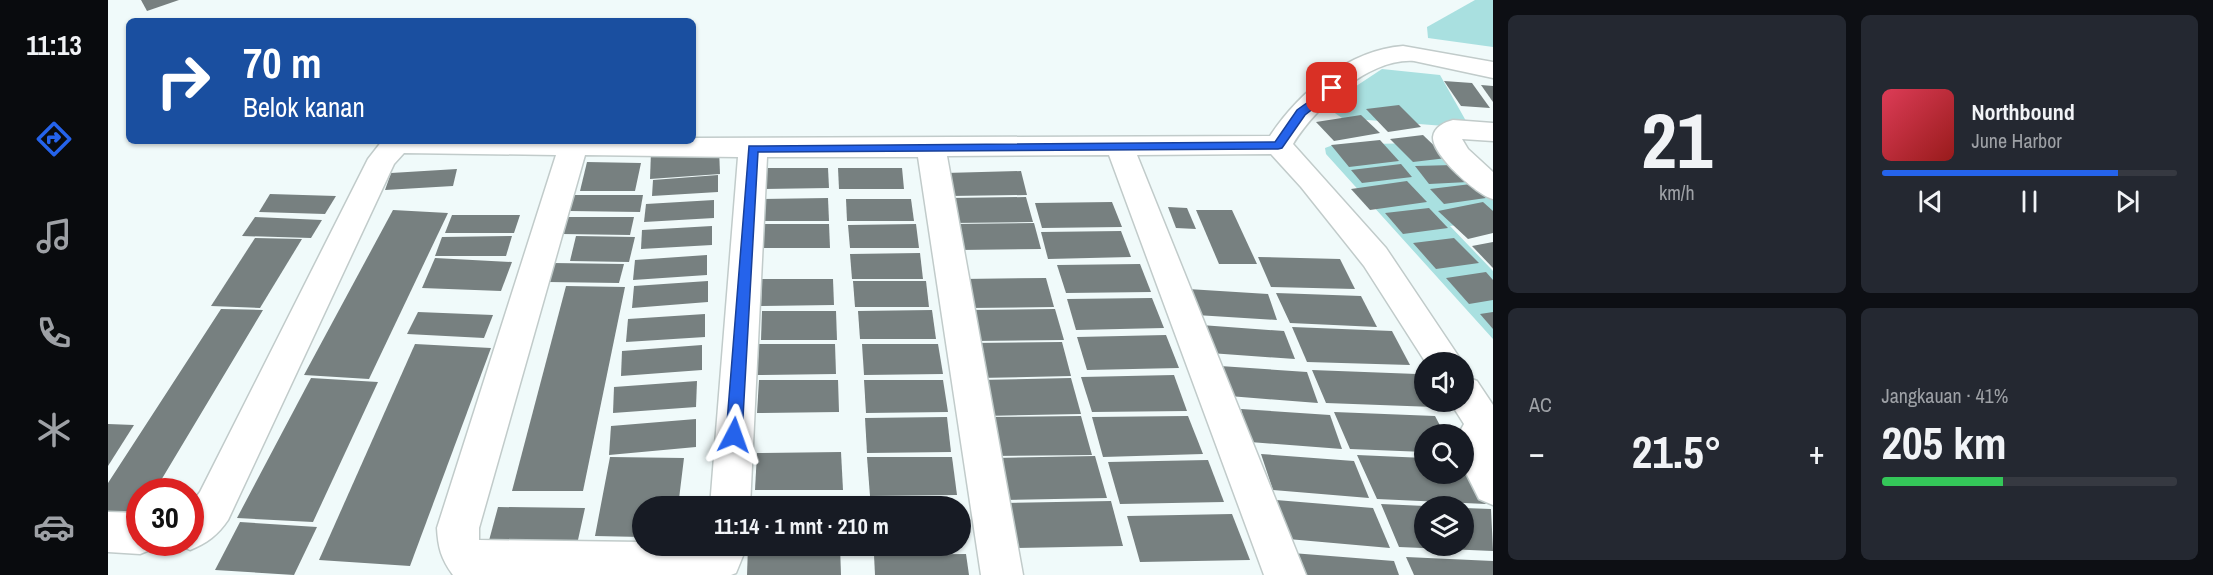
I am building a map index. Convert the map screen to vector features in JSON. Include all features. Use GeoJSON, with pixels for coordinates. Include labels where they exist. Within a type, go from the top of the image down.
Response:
{"type":"FeatureCollection","features":[{"type":"Feature","properties":{"kind":"street"},"geometry":{"type":"LineString","coordinates":[[1440,58],[1467,50],[1493,52]]}},
{"type":"Feature","properties":{"kind":"street"},"geometry":{"type":"LineString","coordinates":[[1278,146],[1301,112],[1363,64],[1387,53],[1440,58],[1493,70]]}},
{"type":"Feature","properties":{"kind":"street"},"geometry":{"type":"LineString","coordinates":[[1493,132],[1453,129],[1447,135],[1446,140],[1457,155],[1493,189]]}},
{"type":"Feature","properties":{"kind":"street"},"geometry":{"type":"LineString","coordinates":[[204,520],[214,506],[382,159],[389,150],[400,144]]}},
{"type":"Feature","properties":{"kind":"street"},"geometry":{"type":"LineString","coordinates":[[498,144],[753,148],[1278,146],[1311,180],[1374,257],[1438,352]]}},
{"type":"Feature","properties":{"kind":"street"},"geometry":{"type":"LineString","coordinates":[[573,146],[458,528],[457,543],[461,553],[468,560],[487,563],[707,564],[722,556]]}},
{"type":"Feature","properties":{"kind":"street"},"geometry":{"type":"LineString","coordinates":[[932,147],[1002,575]]}},
{"type":"Feature","properties":{"kind":"street"},"geometry":{"type":"LineString","coordinates":[[731,496],[753,148]]}},
{"type":"Feature","properties":{"kind":"street"},"geometry":{"type":"LineString","coordinates":[[1120,148],[1285,575]]}},
{"type":"Feature","properties":{"kind":"street"},"geometry":{"type":"LineString","coordinates":[[1480,414],[1476,438],[1483,468],[1493,486]]}},
{"type":"Feature","properties":{"kind":"street"},"geometry":{"type":"LineString","coordinates":[[108,532],[126,533]]}},
{"type":"Feature","properties":{"kind":"shaded area"},"geometry":{"type":"Polygon","coordinates":[[[1475,0],[1493,0],[1493,47],[1428,38],[1427,27],[1475,0]]]}},
{"type":"Feature","properties":{"kind":"shaded area"},"geometry":{"type":"Polygon","coordinates":[[[1382,69],[1440,75],[1470,128],[1342,118],[1332,111],[1335,100],[1382,69]]]}},
{"type":"Feature","properties":{"kind":"shaded area"},"geometry":{"type":"Polygon","coordinates":[[[1415,143],[1445,153],[1493,200],[1493,220],[1450,226],[1493,271],[1493,339],[1326,154],[1325,148],[1333,145],[1415,143]]]}},
{"type":"Feature","properties":{"kind":"building"},"geometry":{"type":"Polygon","coordinates":[[[141,0],[179,0],[147,11],[141,0]]]}},
{"type":"Feature","properties":{"kind":"building"},"geometry":{"type":"Polygon","coordinates":[[[1444,81],[1472,83],[1490,108],[1461,106],[1444,81]]]}},
{"type":"Feature","properties":{"kind":"building"},"geometry":{"type":"Polygon","coordinates":[[[1481,85],[1493,86],[1493,102],[1481,85]]]}},
{"type":"Feature","properties":{"kind":"building"},"geometry":{"type":"Polygon","coordinates":[[[1399,105],[1421,127],[1388,132],[1366,109],[1399,105]]]}},
{"type":"Feature","properties":{"kind":"building"},"geometry":{"type":"Polygon","coordinates":[[[1361,115],[1380,133],[1334,141],[1316,122],[1361,115]]]}},
{"type":"Feature","properties":{"kind":"building"},"geometry":{"type":"Polygon","coordinates":[[[1423,135],[1447,158],[1413,162],[1390,139],[1423,135]]]}},
{"type":"Feature","properties":{"kind":"building"},"geometry":{"type":"Polygon","coordinates":[[[1380,140],[1399,161],[1349,167],[1331,145],[1380,140]]]}},
{"type":"Feature","properties":{"kind":"building"},"geometry":{"type":"Polygon","coordinates":[[[719,148],[720,174],[650,179],[651,152],[719,148]]]}},
{"type":"Feature","properties":{"kind":"building"},"geometry":{"type":"Polygon","coordinates":[[[587,162],[641,163],[635,191],[580,191],[587,162]]]}},
{"type":"Feature","properties":{"kind":"building"},"geometry":{"type":"Polygon","coordinates":[[[1401,164],[1412,177],[1362,183],[1351,170],[1401,164]]]}},
{"type":"Feature","properties":{"kind":"building"},"geometry":{"type":"Polygon","coordinates":[[[1453,165],[1468,182],[1429,184],[1415,166],[1453,165]]]}},
{"type":"Feature","properties":{"kind":"building"},"geometry":{"type":"Polygon","coordinates":[[[765,168],[828,168],[829,188],[764,189],[765,168]]]}},
{"type":"Feature","properties":{"kind":"building"},"geometry":{"type":"Polygon","coordinates":[[[838,168],[902,168],[904,189],[839,189],[838,168]]]}},
{"type":"Feature","properties":{"kind":"building"},"geometry":{"type":"Polygon","coordinates":[[[457,169],[453,186],[385,190],[391,173],[457,169]]]}},
{"type":"Feature","properties":{"kind":"building"},"geometry":{"type":"Polygon","coordinates":[[[1021,171],[1027,195],[950,196],[945,173],[1021,171]]]}},
{"type":"Feature","properties":{"kind":"building"},"geometry":{"type":"Polygon","coordinates":[[[718,175],[718,192],[652,196],[653,180],[718,175]]]}},
{"type":"Feature","properties":{"kind":"building"},"geometry":{"type":"Polygon","coordinates":[[[1407,181],[1427,202],[1370,210],[1351,189],[1407,181]]]}},
{"type":"Feature","properties":{"kind":"building"},"geometry":{"type":"Polygon","coordinates":[[[1471,184],[1486,198],[1444,204],[1430,189],[1471,184]]]}},
{"type":"Feature","properties":{"kind":"building"},"geometry":{"type":"Polygon","coordinates":[[[270,194],[336,196],[325,214],[259,212],[270,194]]]}},
{"type":"Feature","properties":{"kind":"building"},"geometry":{"type":"Polygon","coordinates":[[[574,195],[643,195],[640,212],[570,211],[574,195]]]}},
{"type":"Feature","properties":{"kind":"building"},"geometry":{"type":"Polygon","coordinates":[[[1026,197],[1033,222],[953,223],[949,198],[1026,197]]]}},
{"type":"Feature","properties":{"kind":"building"},"geometry":{"type":"Polygon","coordinates":[[[828,198],[829,221],[762,221],[762,199],[828,198]]]}},
{"type":"Feature","properties":{"kind":"building"},"geometry":{"type":"Polygon","coordinates":[[[846,199],[911,199],[914,221],[847,221],[846,199]]]}},
{"type":"Feature","properties":{"kind":"building"},"geometry":{"type":"Polygon","coordinates":[[[714,200],[714,218],[644,222],[646,204],[714,200]]]}},
{"type":"Feature","properties":{"kind":"building"},"geometry":{"type":"Polygon","coordinates":[[[1112,202],[1122,227],[1042,228],[1035,203],[1112,202]]]}},
{"type":"Feature","properties":{"kind":"building"},"geometry":{"type":"Polygon","coordinates":[[[1483,202],[1493,211],[1493,233],[1468,239],[1438,211],[1483,202]]]}},
{"type":"Feature","properties":{"kind":"building"},"geometry":{"type":"Polygon","coordinates":[[[1168,207],[1187,208],[1196,229],[1176,228],[1168,207]]]}},
{"type":"Feature","properties":{"kind":"building"},"geometry":{"type":"Polygon","coordinates":[[[1429,208],[1448,228],[1403,234],[1385,213],[1429,208]]]}},
{"type":"Feature","properties":{"kind":"building"},"geometry":{"type":"Polygon","coordinates":[[[393,210],[448,213],[369,379],[304,375],[393,210]]]}},
{"type":"Feature","properties":{"kind":"building"},"geometry":{"type":"Polygon","coordinates":[[[1196,210],[1232,210],[1257,264],[1219,264],[1196,210]]]}},
{"type":"Feature","properties":{"kind":"building"},"geometry":{"type":"Polygon","coordinates":[[[452,215],[520,215],[514,233],[445,233],[452,215]]]}},
{"type":"Feature","properties":{"kind":"building"},"geometry":{"type":"Polygon","coordinates":[[[255,217],[322,220],[311,238],[242,236],[255,217]]]}},
{"type":"Feature","properties":{"kind":"building"},"geometry":{"type":"Polygon","coordinates":[[[566,217],[634,217],[630,235],[562,234],[566,217]]]}},
{"type":"Feature","properties":{"kind":"building"},"geometry":{"type":"Polygon","coordinates":[[[1034,223],[1041,249],[959,250],[954,224],[1034,223]]]}},
{"type":"Feature","properties":{"kind":"building"},"geometry":{"type":"Polygon","coordinates":[[[762,224],[829,224],[830,248],[761,248],[762,224]]]}},
{"type":"Feature","properties":{"kind":"building"},"geometry":{"type":"Polygon","coordinates":[[[916,224],[919,248],[850,248],[848,225],[916,224]]]}},
{"type":"Feature","properties":{"kind":"building"},"geometry":{"type":"Polygon","coordinates":[[[712,226],[712,245],[641,249],[642,230],[712,226]]]}},
{"type":"Feature","properties":{"kind":"building"},"geometry":{"type":"Polygon","coordinates":[[[1121,231],[1131,257],[1048,259],[1041,232],[1121,231]]]}},
{"type":"Feature","properties":{"kind":"building"},"geometry":{"type":"Polygon","coordinates":[[[512,236],[506,256],[435,256],[442,237],[512,236]]]}},
{"type":"Feature","properties":{"kind":"building"},"geometry":{"type":"Polygon","coordinates":[[[576,236],[635,237],[629,262],[570,261],[576,236]]]}},
{"type":"Feature","properties":{"kind":"building"},"geometry":{"type":"Polygon","coordinates":[[[255,238],[302,239],[260,308],[211,306],[255,238]]]}},
{"type":"Feature","properties":{"kind":"building"},"geometry":{"type":"Polygon","coordinates":[[[1454,238],[1479,263],[1436,269],[1413,243],[1454,238]]]}},
{"type":"Feature","properties":{"kind":"building"},"geometry":{"type":"Polygon","coordinates":[[[1493,242],[1493,268],[1472,246],[1493,242]]]}},
{"type":"Feature","properties":{"kind":"building"},"geometry":{"type":"Polygon","coordinates":[[[920,253],[923,279],[852,279],[850,254],[920,253]]]}},
{"type":"Feature","properties":{"kind":"building"},"geometry":{"type":"Polygon","coordinates":[[[707,255],[707,275],[633,280],[635,260],[707,255]]]}},
{"type":"Feature","properties":{"kind":"building"},"geometry":{"type":"Polygon","coordinates":[[[1258,257],[1340,259],[1355,289],[1271,287],[1258,257]]]}},
{"type":"Feature","properties":{"kind":"building"},"geometry":{"type":"Polygon","coordinates":[[[435,258],[512,262],[501,291],[422,288],[435,258]]]}},
{"type":"Feature","properties":{"kind":"building"},"geometry":{"type":"Polygon","coordinates":[[[553,263],[624,264],[619,283],[548,282],[553,263]]]}},
{"type":"Feature","properties":{"kind":"building"},"geometry":{"type":"Polygon","coordinates":[[[1140,264],[1151,292],[1066,293],[1057,265],[1140,264]]]}},
{"type":"Feature","properties":{"kind":"building"},"geometry":{"type":"Polygon","coordinates":[[[1486,272],[1493,280],[1493,300],[1469,304],[1446,278],[1486,272]]]}},
{"type":"Feature","properties":{"kind":"building"},"geometry":{"type":"Polygon","coordinates":[[[1046,278],[1054,307],[967,308],[962,279],[1046,278]]]}},
{"type":"Feature","properties":{"kind":"building"},"geometry":{"type":"Polygon","coordinates":[[[762,279],[833,279],[834,305],[761,306],[762,279]]]}},
{"type":"Feature","properties":{"kind":"building"},"geometry":{"type":"Polygon","coordinates":[[[708,281],[708,302],[632,308],[634,286],[708,281]]]}},
{"type":"Feature","properties":{"kind":"building"},"geometry":{"type":"Polygon","coordinates":[[[853,281],[926,281],[929,307],[855,307],[853,281]]]}},
{"type":"Feature","properties":{"kind":"building"},"geometry":{"type":"Polygon","coordinates":[[[566,286],[625,287],[583,491],[512,491],[566,286]]]}},
{"type":"Feature","properties":{"kind":"building"},"geometry":{"type":"Polygon","coordinates":[[[1188,289],[1268,294],[1277,320],[1196,315],[1188,289]]]}},
{"type":"Feature","properties":{"kind":"building"},"geometry":{"type":"Polygon","coordinates":[[[1276,293],[1361,296],[1377,327],[1290,323],[1276,293]]]}},
{"type":"Feature","properties":{"kind":"building"},"geometry":{"type":"Polygon","coordinates":[[[1152,298],[1164,328],[1076,330],[1067,299],[1152,298]]]}},
{"type":"Feature","properties":{"kind":"building"},"geometry":{"type":"Polygon","coordinates":[[[221,309],[263,310],[162,478],[126,478],[126,516],[108,515],[108,483],[221,309]]]}},
{"type":"Feature","properties":{"kind":"building"},"geometry":{"type":"Polygon","coordinates":[[[1055,309],[1064,340],[974,341],[968,310],[1055,309]]]}},
{"type":"Feature","properties":{"kind":"building"},"geometry":{"type":"Polygon","coordinates":[[[932,310],[936,339],[860,339],[858,311],[932,310]]]}},
{"type":"Feature","properties":{"kind":"building"},"geometry":{"type":"Polygon","coordinates":[[[762,311],[836,311],[837,340],[761,340],[762,311]]]}},
{"type":"Feature","properties":{"kind":"building"},"geometry":{"type":"Polygon","coordinates":[[[418,312],[493,315],[484,338],[407,334],[418,312]]]}},
{"type":"Feature","properties":{"kind":"building"},"geometry":{"type":"Polygon","coordinates":[[[1493,312],[1493,329],[1480,314],[1493,312]]]}},
{"type":"Feature","properties":{"kind":"building"},"geometry":{"type":"Polygon","coordinates":[[[705,314],[705,337],[626,342],[628,319],[705,314]]]}},
{"type":"Feature","properties":{"kind":"building"},"geometry":{"type":"Polygon","coordinates":[[[1201,325],[1284,331],[1295,359],[1210,353],[1201,325]]]}},
{"type":"Feature","properties":{"kind":"building"},"geometry":{"type":"Polygon","coordinates":[[[1292,327],[1392,331],[1410,365],[1307,362],[1292,327]]]}},
{"type":"Feature","properties":{"kind":"building"},"geometry":{"type":"Polygon","coordinates":[[[1166,335],[1179,368],[1087,370],[1077,337],[1166,335]]]}},
{"type":"Feature","properties":{"kind":"building"},"geometry":{"type":"Polygon","coordinates":[[[1062,342],[1071,376],[978,378],[972,343],[1062,342]]]}},
{"type":"Feature","properties":{"kind":"building"},"geometry":{"type":"Polygon","coordinates":[[[415,344],[491,348],[410,566],[319,560],[415,344]]]}},
{"type":"Feature","properties":{"kind":"building"},"geometry":{"type":"Polygon","coordinates":[[[759,344],[835,344],[836,374],[757,375],[759,344]]]}},
{"type":"Feature","properties":{"kind":"building"},"geometry":{"type":"Polygon","coordinates":[[[862,344],[938,344],[943,374],[864,375],[862,344]]]}},
{"type":"Feature","properties":{"kind":"building"},"geometry":{"type":"Polygon","coordinates":[[[702,345],[702,370],[621,376],[622,351],[702,345]]]}},
{"type":"Feature","properties":{"kind":"building"},"geometry":{"type":"Polygon","coordinates":[[[1220,366],[1307,372],[1318,403],[1229,396],[1220,366]]]}},
{"type":"Feature","properties":{"kind":"building"},"geometry":{"type":"Polygon","coordinates":[[[1312,370],[1414,374],[1414,406],[1326,403],[1312,370]]]}},
{"type":"Feature","properties":{"kind":"building"},"geometry":{"type":"Polygon","coordinates":[[[1174,375],[1187,411],[1092,412],[1081,377],[1174,375]]]}},
{"type":"Feature","properties":{"kind":"building"},"geometry":{"type":"Polygon","coordinates":[[[311,378],[378,382],[313,522],[237,518],[311,378]]]}},
{"type":"Feature","properties":{"kind":"building"},"geometry":{"type":"Polygon","coordinates":[[[1071,378],[1081,414],[984,416],[978,380],[1071,378]]]}},
{"type":"Feature","properties":{"kind":"building"},"geometry":{"type":"Polygon","coordinates":[[[759,380],[838,380],[839,412],[757,413],[759,380]]]}},
{"type":"Feature","properties":{"kind":"building"},"geometry":{"type":"Polygon","coordinates":[[[864,380],[943,380],[948,412],[866,413],[864,380]]]}},
{"type":"Feature","properties":{"kind":"building"},"geometry":{"type":"Polygon","coordinates":[[[697,381],[696,407],[613,413],[614,387],[697,381]]]}},
{"type":"Feature","properties":{"kind":"building"},"geometry":{"type":"Polygon","coordinates":[[[1241,409],[1330,415],[1342,449],[1250,442],[1241,409]]]}},
{"type":"Feature","properties":{"kind":"building"},"geometry":{"type":"Polygon","coordinates":[[[1334,412],[1435,416],[1439,424],[1414,424],[1414,452],[1350,449],[1334,412]]]}},
{"type":"Feature","properties":{"kind":"building"},"geometry":{"type":"Polygon","coordinates":[[[1081,416],[1092,455],[992,456],[984,417],[1081,416]]]}},
{"type":"Feature","properties":{"kind":"building"},"geometry":{"type":"Polygon","coordinates":[[[1188,416],[1203,454],[1103,457],[1092,417],[1188,416]]]}},
{"type":"Feature","properties":{"kind":"building"},"geometry":{"type":"Polygon","coordinates":[[[947,417],[951,452],[867,453],[865,418],[947,417]]]}},
{"type":"Feature","properties":{"kind":"building"},"geometry":{"type":"Polygon","coordinates":[[[696,419],[696,447],[609,455],[611,426],[696,419]]]}},
{"type":"Feature","properties":{"kind":"building"},"geometry":{"type":"Polygon","coordinates":[[[108,424],[134,425],[108,466],[108,424]]]}},
{"type":"Feature","properties":{"kind":"building"},"geometry":{"type":"Polygon","coordinates":[[[841,452],[843,490],[755,490],[757,453],[841,452]]]}},
{"type":"Feature","properties":{"kind":"building"},"geometry":{"type":"Polygon","coordinates":[[[1261,454],[1354,461],[1369,498],[1273,490],[1261,454]]]}},
{"type":"Feature","properties":{"kind":"building"},"geometry":{"type":"Polygon","coordinates":[[[1357,455],[1414,458],[1414,484],[1474,484],[1474,482],[1486,504],[1474,503],[1474,496],[1414,496],[1414,501],[1377,499],[1357,455]]]}},
{"type":"Feature","properties":{"kind":"building"},"geometry":{"type":"Polygon","coordinates":[[[1095,456],[1107,498],[1003,500],[995,458],[1095,456]]]}},
{"type":"Feature","properties":{"kind":"building"},"geometry":{"type":"Polygon","coordinates":[[[610,457],[684,458],[679,496],[632,496],[632,537],[595,536],[610,457]]]}},
{"type":"Feature","properties":{"kind":"building"},"geometry":{"type":"Polygon","coordinates":[[[867,457],[952,457],[957,495],[870,496],[867,457]]]}},
{"type":"Feature","properties":{"kind":"building"},"geometry":{"type":"Polygon","coordinates":[[[1208,460],[1224,502],[1120,504],[1108,462],[1208,460]]]}},
{"type":"Feature","properties":{"kind":"building"},"geometry":{"type":"Polygon","coordinates":[[[1276,500],[1373,508],[1390,548],[1288,539],[1276,500]]]}},
{"type":"Feature","properties":{"kind":"building"},"geometry":{"type":"Polygon","coordinates":[[[1111,501],[1123,546],[1016,548],[1006,503],[1111,501]]]}},
{"type":"Feature","properties":{"kind":"building"},"geometry":{"type":"Polygon","coordinates":[[[1381,504],[1414,506],[1414,548],[1399,547],[1381,504]]]}},
{"type":"Feature","properties":{"kind":"building"},"geometry":{"type":"Polygon","coordinates":[[[498,507],[585,508],[576,549],[487,548],[498,507]]]}},
{"type":"Feature","properties":{"kind":"building"},"geometry":{"type":"Polygon","coordinates":[[[1474,508],[1491,509],[1493,551],[1474,550],[1474,508]]]}},
{"type":"Feature","properties":{"kind":"building"},"geometry":{"type":"Polygon","coordinates":[[[1232,514],[1250,560],[1140,562],[1127,516],[1232,514]]]}},
{"type":"Feature","properties":{"kind":"building"},"geometry":{"type":"Polygon","coordinates":[[[240,522],[317,527],[294,575],[215,570],[240,522]]]}},
{"type":"Feature","properties":{"kind":"building"},"geometry":{"type":"Polygon","coordinates":[[[1292,553],[1394,561],[1399,575],[1299,575],[1292,553]]]}},
{"type":"Feature","properties":{"kind":"building"},"geometry":{"type":"Polygon","coordinates":[[[748,556],[840,556],[841,575],[747,575],[748,556]]]}},
{"type":"Feature","properties":{"kind":"building"},"geometry":{"type":"Polygon","coordinates":[[[874,556],[966,556],[969,575],[875,575],[874,556]]]}},
{"type":"Feature","properties":{"kind":"building"},"geometry":{"type":"Polygon","coordinates":[[[1406,557],[1493,561],[1493,575],[1414,575],[1406,557]]]}},
{"type":"Feature","properties":{"kind":"route"},"geometry":{"type":"LineString","coordinates":[[734,435],[753,148],[1278,146],[1301,112],[1332,88]]}}]}
